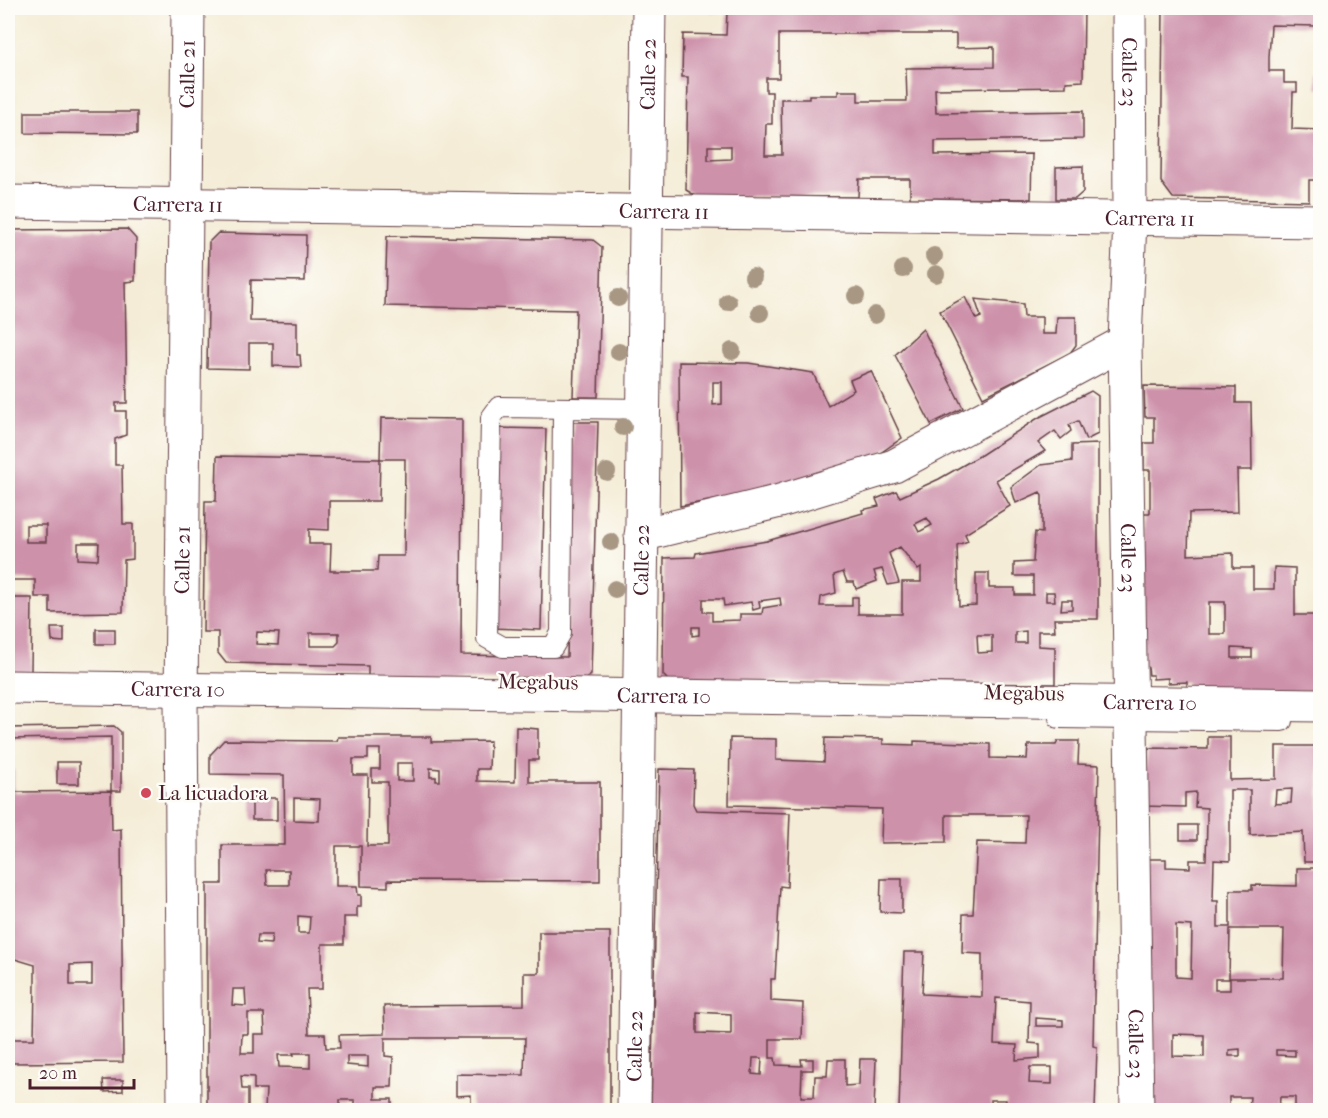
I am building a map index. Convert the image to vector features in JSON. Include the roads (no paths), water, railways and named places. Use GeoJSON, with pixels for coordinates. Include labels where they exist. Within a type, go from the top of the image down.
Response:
{"type":"FeatureCollection","features":[{"type":"Feature","properties":{"kind":"street","name":"Calle 21"},"geometry":{"type":"LineString","coordinates":[[184,1110],[181,694],[188,8]]}},
{"type":"Feature","properties":{"kind":"street","name":"Calle 22"},"geometry":{"type":"LineString","coordinates":[[634,1110],[649,8]]}},
{"type":"Feature","properties":{"kind":"street","name":"Calle 23"},"geometry":{"type":"LineString","coordinates":[[1129,8],[1130,220],[1125,342],[1137,1110]]}},
{"type":"Feature","properties":{"kind":"street","name":"Carrera 11"},"geometry":{"type":"LineString","coordinates":[[8,202],[1320,221]]}},
{"type":"Feature","properties":{"kind":"street"},"geometry":{"type":"LineString","coordinates":[[641,535],[780,501],[894,466],[1125,342]]}},
{"type":"Feature","properties":{"kind":"street","name":"Carrera 10"},"geometry":{"type":"LineString","coordinates":[[8,687],[181,694],[1129,711],[1320,705]]}},
{"type":"Feature","properties":{"kind":"lane"},"geometry":{"type":"LineString","coordinates":[[563,408],[561,633],[553,647],[503,647],[487,638],[491,418],[499,407],[563,408],[644,410]]}},
{"type":"Feature","properties":{"kind":"lane"},"geometry":{"type":"LineString","coordinates":[[8,702],[181,694]]}},
{"type":"Feature","properties":{"kind":"lane"},"geometry":{"type":"LineString","coordinates":[[1129,711],[1320,721]]}},
{"type":"Feature","properties":{"kind":"place","name":"La licuadora"},"geometry":{"type":"Point","coordinates":[146,793]}}]}
